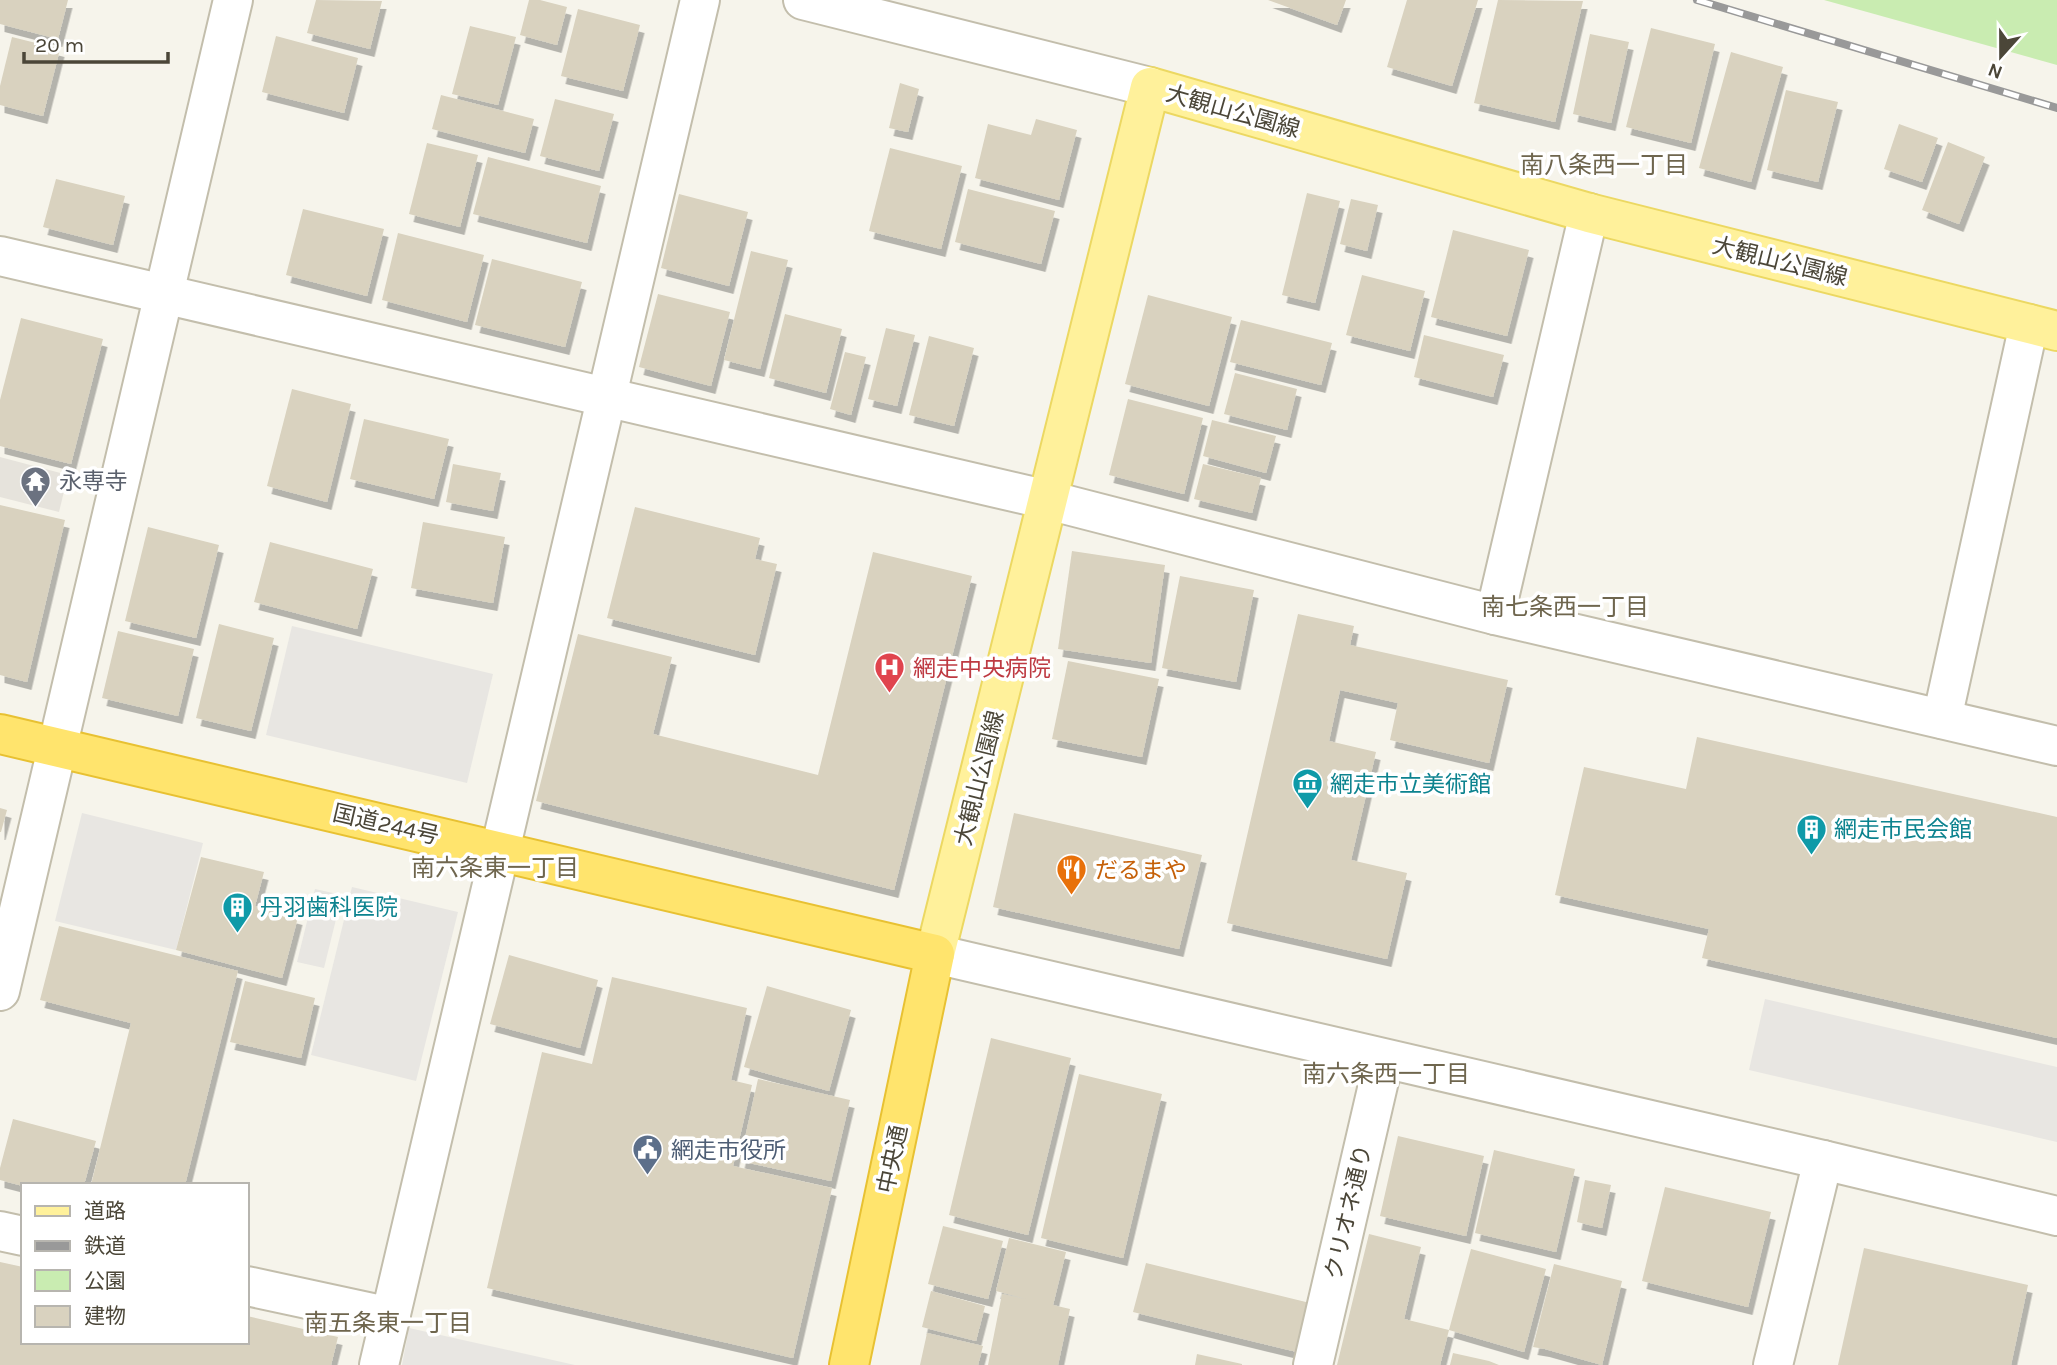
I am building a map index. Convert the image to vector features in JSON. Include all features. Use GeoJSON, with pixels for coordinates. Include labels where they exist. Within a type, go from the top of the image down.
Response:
{"type":"FeatureCollection","features":[{"type":"Feature","properties":{"kind":"highway","name":"国道244号"},"geometry":{"type":"LineString","coordinates":[[0,734],[935,954]]}},
{"type":"Feature","properties":{"kind":"highway","name":"中央通"},"geometry":{"type":"LineString","coordinates":[[849,1365],[935,954]]}},
{"type":"Feature","properties":{"kind":"main road","name":"大観山公園線"},"geometry":{"type":"LineString","coordinates":[[935,954],[1150,88],[1589,213],[2043,328]]}},
{"type":"Feature","properties":{"kind":"street"},"geometry":{"type":"LineString","coordinates":[[0,991],[233,0]]}},
{"type":"Feature","properties":{"kind":"street"},"geometry":{"type":"LineString","coordinates":[[379,1365],[700,0]]}},
{"type":"Feature","properties":{"kind":"street"},"geometry":{"type":"LineString","coordinates":[[803,0],[1150,88]]}},
{"type":"Feature","properties":{"kind":"street"},"geometry":{"type":"LineString","coordinates":[[1495,615],[1589,213]]}},
{"type":"Feature","properties":{"kind":"street"},"geometry":{"type":"LineString","coordinates":[[0,256],[1048,500],[1495,615],[2057,746]]}},
{"type":"Feature","properties":{"kind":"street"},"geometry":{"type":"LineString","coordinates":[[1942,719],[2043,328]]}},
{"type":"Feature","properties":{"kind":"street"},"geometry":{"type":"LineString","coordinates":[[935,954],[2057,1216]]}},
{"type":"Feature","properties":{"kind":"street","name":"クリオネ通り"},"geometry":{"type":"LineString","coordinates":[[1313,1365],[1384,1059]]}},
{"type":"Feature","properties":{"kind":"street"},"geometry":{"type":"LineString","coordinates":[[1773,1365],[1823,1160]]}},
{"type":"Feature","properties":{"kind":"street"},"geometry":{"type":"LineString","coordinates":[[0,1231],[21,1236]]}},
{"type":"Feature","properties":{"kind":"street"},"geometry":{"type":"LineString","coordinates":[[248,1286],[391,1317]]}},
{"type":"Feature","properties":{"kind":"shaded area"},"geometry":{"type":"Polygon","coordinates":[[[0,457],[68,475],[59,512],[0,497],[0,457]]]}},
{"type":"Feature","properties":{"kind":"shaded area"},"geometry":{"type":"Polygon","coordinates":[[[292,626],[493,674],[467,783],[266,735],[292,626]]]}},
{"type":"Feature","properties":{"kind":"shaded area"},"geometry":{"type":"Polygon","coordinates":[[[82,813],[203,843],[176,950],[55,921],[82,813]]]}},
{"type":"Feature","properties":{"kind":"shaded area"},"geometry":{"type":"Polygon","coordinates":[[[352,887],[458,912],[416,1081],[311,1055],[352,887]]]}},
{"type":"Feature","properties":{"kind":"shaded area"},"geometry":{"type":"Polygon","coordinates":[[[315,889],[342,895],[324,968],[297,962],[315,889]]]}},
{"type":"Feature","properties":{"kind":"shaded area"},"geometry":{"type":"Polygon","coordinates":[[[1765,999],[2057,1067],[2057,1142],[1749,1070],[1765,999]]]}},
{"type":"Feature","properties":{"kind":"shaded area"},"geometry":{"type":"Polygon","coordinates":[[[409,1328],[575,1365],[402,1365],[409,1328]]]}},
{"type":"Feature","properties":{"kind":"green space"},"geometry":{"type":"Polygon","coordinates":[[[1824,0],[2057,0],[2057,65],[1824,0]]]}},
{"type":"Feature","properties":{"kind":"building"},"geometry":{"type":"Polygon","coordinates":[[[0,0],[68,0],[58,39],[0,24],[0,0]]]}},
{"type":"Feature","properties":{"kind":"building"},"geometry":{"type":"Polygon","coordinates":[[[316,0],[382,1],[370,49],[307,33],[316,0]]]}},
{"type":"Feature","properties":{"kind":"building"},"geometry":{"type":"Polygon","coordinates":[[[529,0],[567,7],[557,45],[520,35],[529,0]]]}},
{"type":"Feature","properties":{"kind":"building"},"geometry":{"type":"Polygon","coordinates":[[[1268,0],[1346,0],[1337,25],[1268,0]]]}},
{"type":"Feature","properties":{"kind":"building"},"geometry":{"type":"Polygon","coordinates":[[[1407,0],[1478,0],[1452,86],[1387,67],[1407,0]]]}},
{"type":"Feature","properties":{"kind":"building"},"geometry":{"type":"Polygon","coordinates":[[[1498,0],[1583,1],[1555,122],[1474,103],[1498,0]]]}},
{"type":"Feature","properties":{"kind":"building"},"geometry":{"type":"Polygon","coordinates":[[[578,9],[640,25],[623,91],[561,76],[578,9]]]}},
{"type":"Feature","properties":{"kind":"building"},"geometry":{"type":"Polygon","coordinates":[[[470,26],[516,37],[498,105],[452,94],[470,26]]]}},
{"type":"Feature","properties":{"kind":"building"},"geometry":{"type":"Polygon","coordinates":[[[1651,28],[1715,44],[1691,143],[1626,127],[1651,28]]]}},
{"type":"Feature","properties":{"kind":"building"},"geometry":{"type":"Polygon","coordinates":[[[1590,34],[1629,42],[1611,123],[1573,114],[1590,34]]]}},
{"type":"Feature","properties":{"kind":"building"},"geometry":{"type":"Polygon","coordinates":[[[276,36],[358,58],[344,113],[262,92],[276,36]]]}},
{"type":"Feature","properties":{"kind":"building"},"geometry":{"type":"Polygon","coordinates":[[[12,37],[60,49],[43,116],[0,105],[0,86],[12,37]]]}},
{"type":"Feature","properties":{"kind":"building"},"geometry":{"type":"Polygon","coordinates":[[[1731,52],[1783,67],[1751,182],[1699,168],[1731,52]]]}},
{"type":"Feature","properties":{"kind":"building"},"geometry":{"type":"Polygon","coordinates":[[[900,83],[919,89],[908,132],[889,128],[900,83]]]}},
{"type":"Feature","properties":{"kind":"building"},"geometry":{"type":"Polygon","coordinates":[[[1786,90],[1838,102],[1818,182],[1767,170],[1786,90]]]}},
{"type":"Feature","properties":{"kind":"building"},"geometry":{"type":"Polygon","coordinates":[[[441,95],[534,119],[525,153],[432,129],[441,95]]]}},
{"type":"Feature","properties":{"kind":"building"},"geometry":{"type":"Polygon","coordinates":[[[555,99],[614,114],[599,171],[540,156],[555,99]]]}},
{"type":"Feature","properties":{"kind":"building"},"geometry":{"type":"Polygon","coordinates":[[[1036,119],[1077,130],[1059,200],[975,178],[988,124],[1031,135],[1036,119]]]}},
{"type":"Feature","properties":{"kind":"building"},"geometry":{"type":"Polygon","coordinates":[[[1899,124],[1938,138],[1922,182],[1884,169],[1899,124]]]}},
{"type":"Feature","properties":{"kind":"building"},"geometry":{"type":"Polygon","coordinates":[[[1948,142],[1985,157],[1959,224],[1922,210],[1948,142]]]}},
{"type":"Feature","properties":{"kind":"building"},"geometry":{"type":"Polygon","coordinates":[[[427,143],[478,155],[460,227],[409,214],[427,143]]]}},
{"type":"Feature","properties":{"kind":"building"},"geometry":{"type":"Polygon","coordinates":[[[890,148],[962,166],[941,249],[869,231],[890,148]]]}},
{"type":"Feature","properties":{"kind":"building"},"geometry":{"type":"Polygon","coordinates":[[[488,157],[601,186],[587,243],[473,214],[488,157]]]}},
{"type":"Feature","properties":{"kind":"building"},"geometry":{"type":"Polygon","coordinates":[[[56,179],[125,196],[113,245],[43,227],[56,179]]]}},
{"type":"Feature","properties":{"kind":"building"},"geometry":{"type":"Polygon","coordinates":[[[968,189],[1055,211],[1041,264],[955,242],[968,189]]]}},
{"type":"Feature","properties":{"kind":"building"},"geometry":{"type":"Polygon","coordinates":[[[1307,193],[1340,201],[1315,303],[1282,295],[1307,193]]]}},
{"type":"Feature","properties":{"kind":"building"},"geometry":{"type":"Polygon","coordinates":[[[679,194],[748,212],[729,286],[661,268],[679,194]]]}},
{"type":"Feature","properties":{"kind":"building"},"geometry":{"type":"Polygon","coordinates":[[[1351,199],[1378,205],[1367,251],[1340,244],[1351,199]]]}},
{"type":"Feature","properties":{"kind":"building"},"geometry":{"type":"Polygon","coordinates":[[[303,209],[384,229],[367,296],[286,275],[303,209]]]}},
{"type":"Feature","properties":{"kind":"building"},"geometry":{"type":"Polygon","coordinates":[[[1453,230],[1529,250],[1507,336],[1431,317],[1453,230]]]}},
{"type":"Feature","properties":{"kind":"building"},"geometry":{"type":"Polygon","coordinates":[[[398,233],[484,255],[467,322],[382,300],[398,233]]]}},
{"type":"Feature","properties":{"kind":"building"},"geometry":{"type":"Polygon","coordinates":[[[751,251],[788,260],[760,369],[724,360],[751,251]]]}},
{"type":"Feature","properties":{"kind":"building"},"geometry":{"type":"Polygon","coordinates":[[[492,259],[582,282],[565,347],[475,325],[492,259]]]}},
{"type":"Feature","properties":{"kind":"building"},"geometry":{"type":"Polygon","coordinates":[[[1362,275],[1425,291],[1410,351],[1346,335],[1362,275]]]}},
{"type":"Feature","properties":{"kind":"building"},"geometry":{"type":"Polygon","coordinates":[[[658,294],[730,312],[711,386],[639,367],[658,294]]]}},
{"type":"Feature","properties":{"kind":"building"},"geometry":{"type":"Polygon","coordinates":[[[1148,295],[1232,317],[1209,406],[1125,384],[1148,295]]]}},
{"type":"Feature","properties":{"kind":"building"},"geometry":{"type":"Polygon","coordinates":[[[785,314],[842,329],[826,393],[769,378],[785,314]]]}},
{"type":"Feature","properties":{"kind":"building"},"geometry":{"type":"Polygon","coordinates":[[[21,318],[103,339],[71,464],[0,446],[0,400],[21,318]]]}},
{"type":"Feature","properties":{"kind":"building"},"geometry":{"type":"Polygon","coordinates":[[[1241,320],[1332,343],[1321,385],[1230,362],[1241,320]]]}},
{"type":"Feature","properties":{"kind":"building"},"geometry":{"type":"Polygon","coordinates":[[[886,328],[915,335],[897,406],[868,399],[886,328]]]}},
{"type":"Feature","properties":{"kind":"building"},"geometry":{"type":"Polygon","coordinates":[[[1424,335],[1504,355],[1493,397],[1414,377],[1424,335]]]}},
{"type":"Feature","properties":{"kind":"building"},"geometry":{"type":"Polygon","coordinates":[[[929,336],[974,348],[954,426],[909,415],[929,336]]]}},
{"type":"Feature","properties":{"kind":"building"},"geometry":{"type":"Polygon","coordinates":[[[845,352],[866,357],[851,415],[830,409],[845,352]]]}},
{"type":"Feature","properties":{"kind":"building"},"geometry":{"type":"Polygon","coordinates":[[[1235,373],[1297,389],[1287,430],[1224,414],[1235,373]]]}},
{"type":"Feature","properties":{"kind":"building"},"geometry":{"type":"Polygon","coordinates":[[[292,389],[351,404],[327,502],[267,486],[292,389]]]}},
{"type":"Feature","properties":{"kind":"building"},"geometry":{"type":"Polygon","coordinates":[[[1128,399],[1203,418],[1184,494],[1109,475],[1128,399]]]}},
{"type":"Feature","properties":{"kind":"building"},"geometry":{"type":"Polygon","coordinates":[[[364,419],[449,439],[434,499],[350,479],[364,419]]]}},
{"type":"Feature","properties":{"kind":"building"},"geometry":{"type":"Polygon","coordinates":[[[1212,420],[1276,436],[1266,473],[1203,456],[1212,420]]]}},
{"type":"Feature","properties":{"kind":"building"},"geometry":{"type":"Polygon","coordinates":[[[453,464],[501,473],[493,511],[446,502],[453,464]]]}},
{"type":"Feature","properties":{"kind":"building"},"geometry":{"type":"Polygon","coordinates":[[[1203,464],[1261,478],[1252,513],[1194,499],[1203,464]]]}},
{"type":"Feature","properties":{"kind":"building"},"geometry":{"type":"Polygon","coordinates":[[[0,505],[65,520],[27,682],[0,675],[0,505]]]}},
{"type":"Feature","properties":{"kind":"building"},"geometry":{"type":"Polygon","coordinates":[[[635,507],[760,538],[755,559],[777,564],[755,655],[607,618],[635,507]]]}},
{"type":"Feature","properties":{"kind":"building"},"geometry":{"type":"Polygon","coordinates":[[[423,522],[505,537],[493,603],[411,588],[423,522]]]}},
{"type":"Feature","properties":{"kind":"building"},"geometry":{"type":"Polygon","coordinates":[[[148,527],[219,545],[196,638],[125,621],[148,527]]]}},
{"type":"Feature","properties":{"kind":"building"},"geometry":{"type":"Polygon","coordinates":[[[270,542],[373,569],[357,629],[254,602],[270,542]]]}},
{"type":"Feature","properties":{"kind":"building"},"geometry":{"type":"Polygon","coordinates":[[[1072,551],[1165,565],[1151,663],[1058,649],[1072,551]]]}},
{"type":"Feature","properties":{"kind":"building","name":"網走中央病院"},"geometry":{"type":"Polygon","coordinates":[[[873,552],[972,576],[894,890],[536,801],[578,634],[672,657],[653,734],[818,775],[873,552]]]}},
{"type":"Feature","properties":{"kind":"building"},"geometry":{"type":"Polygon","coordinates":[[[1180,576],[1254,590],[1236,682],[1162,668],[1180,576]]]}},
{"type":"Feature","properties":{"kind":"building","name":"網走市立美術館"},"geometry":{"type":"Polygon","coordinates":[[[1298,614],[1354,626],[1350,645],[1508,680],[1489,763],[1390,740],[1398,703],[1340,690],[1329,741],[1376,752],[1351,860],[1407,873],[1387,959],[1227,923],[1298,614]]]}},
{"type":"Feature","properties":{"kind":"building"},"geometry":{"type":"Polygon","coordinates":[[[219,624],[274,638],[251,731],[196,718],[219,624]]]}},
{"type":"Feature","properties":{"kind":"building"},"geometry":{"type":"Polygon","coordinates":[[[118,631],[194,649],[178,716],[102,698],[118,631]]]}},
{"type":"Feature","properties":{"kind":"building"},"geometry":{"type":"Polygon","coordinates":[[[1068,661],[1159,679],[1142,757],[1052,739],[1068,661]]]}},
{"type":"Feature","properties":{"kind":"building","name":"網走市民会館"},"geometry":{"type":"Polygon","coordinates":[[[1697,737],[2057,817],[2057,1038],[1702,958],[1709,929],[1555,895],[1584,767],[1686,789],[1697,737]]]}},
{"type":"Feature","properties":{"kind":"building"},"geometry":{"type":"Polygon","coordinates":[[[0,808],[7,810],[1,832],[0,832],[0,808]]]}},
{"type":"Feature","properties":{"kind":"building"},"geometry":{"type":"Polygon","coordinates":[[[1014,813],[1202,855],[1179,949],[993,907],[1014,813]]]}},
{"type":"Feature","properties":{"kind":"building","name":"丹羽歯科医院"},"geometry":{"type":"Polygon","coordinates":[[[201,857],[264,872],[255,906],[298,917],[282,978],[176,950],[201,857]]]}},
{"type":"Feature","properties":{"kind":"building"},"geometry":{"type":"Polygon","coordinates":[[[59,926],[238,971],[185,1183],[91,1183],[131,1023],[40,1000],[59,926]]]}},
{"type":"Feature","properties":{"kind":"building"},"geometry":{"type":"Polygon","coordinates":[[[509,955],[598,980],[580,1048],[490,1024],[509,955]]]}},
{"type":"Feature","properties":{"kind":"building","name":"網走市役所"},"geometry":{"type":"Polygon","coordinates":[[[612,977],[747,1008],[731,1080],[752,1085],[733,1166],[832,1188],[793,1358],[487,1288],[542,1052],[592,1064],[612,977]]]}},
{"type":"Feature","properties":{"kind":"building"},"geometry":{"type":"Polygon","coordinates":[[[245,981],[315,998],[301,1058],[230,1042],[245,981]]]}},
{"type":"Feature","properties":{"kind":"building"},"geometry":{"type":"Polygon","coordinates":[[[767,986],[851,1010],[829,1091],[744,1067],[767,986]]]}},
{"type":"Feature","properties":{"kind":"building"},"geometry":{"type":"Polygon","coordinates":[[[991,1038],[1071,1058],[1028,1235],[949,1215],[991,1038]]]}},
{"type":"Feature","properties":{"kind":"building"},"geometry":{"type":"Polygon","coordinates":[[[1079,1074],[1162,1094],[1123,1258],[1041,1238],[1079,1074]]]}},
{"type":"Feature","properties":{"kind":"building"},"geometry":{"type":"Polygon","coordinates":[[[758,1079],[850,1100],[831,1181],[740,1161],[758,1079]]]}},
{"type":"Feature","properties":{"kind":"building"},"geometry":{"type":"Polygon","coordinates":[[[13,1119],[96,1141],[85,1183],[21,1183],[21,1185],[0,1180],[0,1168],[13,1119]]]}},
{"type":"Feature","properties":{"kind":"building"},"geometry":{"type":"Polygon","coordinates":[[[1398,1136],[1484,1156],[1466,1236],[1380,1216],[1398,1136]]]}},
{"type":"Feature","properties":{"kind":"building"},"geometry":{"type":"Polygon","coordinates":[[[1494,1150],[1575,1169],[1556,1252],[1475,1233],[1494,1150]]]}},
{"type":"Feature","properties":{"kind":"building"},"geometry":{"type":"Polygon","coordinates":[[[1585,1180],[1611,1185],[1602,1228],[1577,1222],[1585,1180]]]}},
{"type":"Feature","properties":{"kind":"building"},"geometry":{"type":"Polygon","coordinates":[[[1665,1187],[1771,1212],[1748,1307],[1642,1281],[1665,1187]]]}},
{"type":"Feature","properties":{"kind":"building"},"geometry":{"type":"Polygon","coordinates":[[[943,1226],[1003,1241],[988,1299],[928,1284],[943,1226]]]}},
{"type":"Feature","properties":{"kind":"building"},"geometry":{"type":"Polygon","coordinates":[[[1369,1234],[1421,1247],[1404,1319],[1449,1330],[1440,1365],[1337,1365],[1369,1234]]]}},
{"type":"Feature","properties":{"kind":"building"},"geometry":{"type":"Polygon","coordinates":[[[1009,1238],[1066,1252],[1053,1305],[1070,1309],[1058,1365],[988,1365],[1002,1294],[1026,1299],[996,1291],[1009,1238]]]}},
{"type":"Feature","properties":{"kind":"building"},"geometry":{"type":"Polygon","coordinates":[[[1864,1248],[2028,1285],[2011,1365],[1838,1365],[1864,1248]]]}},
{"type":"Feature","properties":{"kind":"building"},"geometry":{"type":"Polygon","coordinates":[[[1471,1249],[1546,1269],[1524,1352],[1449,1330],[1471,1249]]]}},
{"type":"Feature","properties":{"kind":"building"},"geometry":{"type":"Polygon","coordinates":[[[0,1262],[21,1267],[21,1344],[248,1344],[248,1316],[338,1337],[331,1365],[0,1365],[0,1262]]]}},
{"type":"Feature","properties":{"kind":"building"},"geometry":{"type":"Polygon","coordinates":[[[1146,1263],[1310,1303],[1297,1352],[1133,1312],[1146,1263]]]}},
{"type":"Feature","properties":{"kind":"building"},"geometry":{"type":"Polygon","coordinates":[[[1554,1264],[1622,1281],[1602,1365],[1533,1347],[1554,1264]]]}},
{"type":"Feature","properties":{"kind":"building"},"geometry":{"type":"Polygon","coordinates":[[[931,1291],[985,1306],[976,1341],[922,1327],[931,1291]]]}},
{"type":"Feature","properties":{"kind":"building"},"geometry":{"type":"Polygon","coordinates":[[[927,1333],[983,1346],[978,1365],[920,1365],[927,1333]]]}},
{"type":"Feature","properties":{"kind":"building"},"geometry":{"type":"Polygon","coordinates":[[[1453,1353],[1489,1361],[1499,1365],[1450,1365],[1453,1353]]]}},
{"type":"Feature","properties":{"kind":"building"},"geometry":{"type":"Polygon","coordinates":[[[1197,1354],[1242,1364],[1242,1365],[1195,1365],[1197,1354]]]}},
{"type":"Feature","properties":{"kind":"railway"},"geometry":{"type":"LineString","coordinates":[[1697,0],[2057,108]]}},
{"type":"Feature","properties":{"kind":"place","name":"永専寺"},"geometry":{"type":"Point","coordinates":[36,508]}},
{"type":"Feature","properties":{"kind":"place","name":"網走中央病院"},"geometry":{"type":"Point","coordinates":[890,695]}},
{"type":"Feature","properties":{"kind":"place","name":"網走市立美術館"},"geometry":{"type":"Point","coordinates":[1307,811]}},
{"type":"Feature","properties":{"kind":"place","name":"網走市民会館"},"geometry":{"type":"Point","coordinates":[1811,856]}},
{"type":"Feature","properties":{"kind":"place","name":"だるまや"},"geometry":{"type":"Point","coordinates":[1072,897]}},
{"type":"Feature","properties":{"kind":"place","name":"丹羽歯科医院"},"geometry":{"type":"Point","coordinates":[237,934]}},
{"type":"Feature","properties":{"kind":"place","name":"網走市役所"},"geometry":{"type":"Point","coordinates":[648,1177]}},
{"type":"Feature","properties":{"kind":"district","name":"南八条西一丁目"},"geometry":{"type":"Point","coordinates":[1604,165]}},
{"type":"Feature","properties":{"kind":"district","name":"南七条西一丁目"},"geometry":{"type":"Point","coordinates":[1565,607]}},
{"type":"Feature","properties":{"kind":"district","name":"南六条東一丁目"},"geometry":{"type":"Point","coordinates":[495,868]}},
{"type":"Feature","properties":{"kind":"district","name":"南六条西一丁目"},"geometry":{"type":"Point","coordinates":[1386,1074]}},
{"type":"Feature","properties":{"kind":"district","name":"南五条東一丁目"},"geometry":{"type":"Point","coordinates":[388,1323]}}]}
